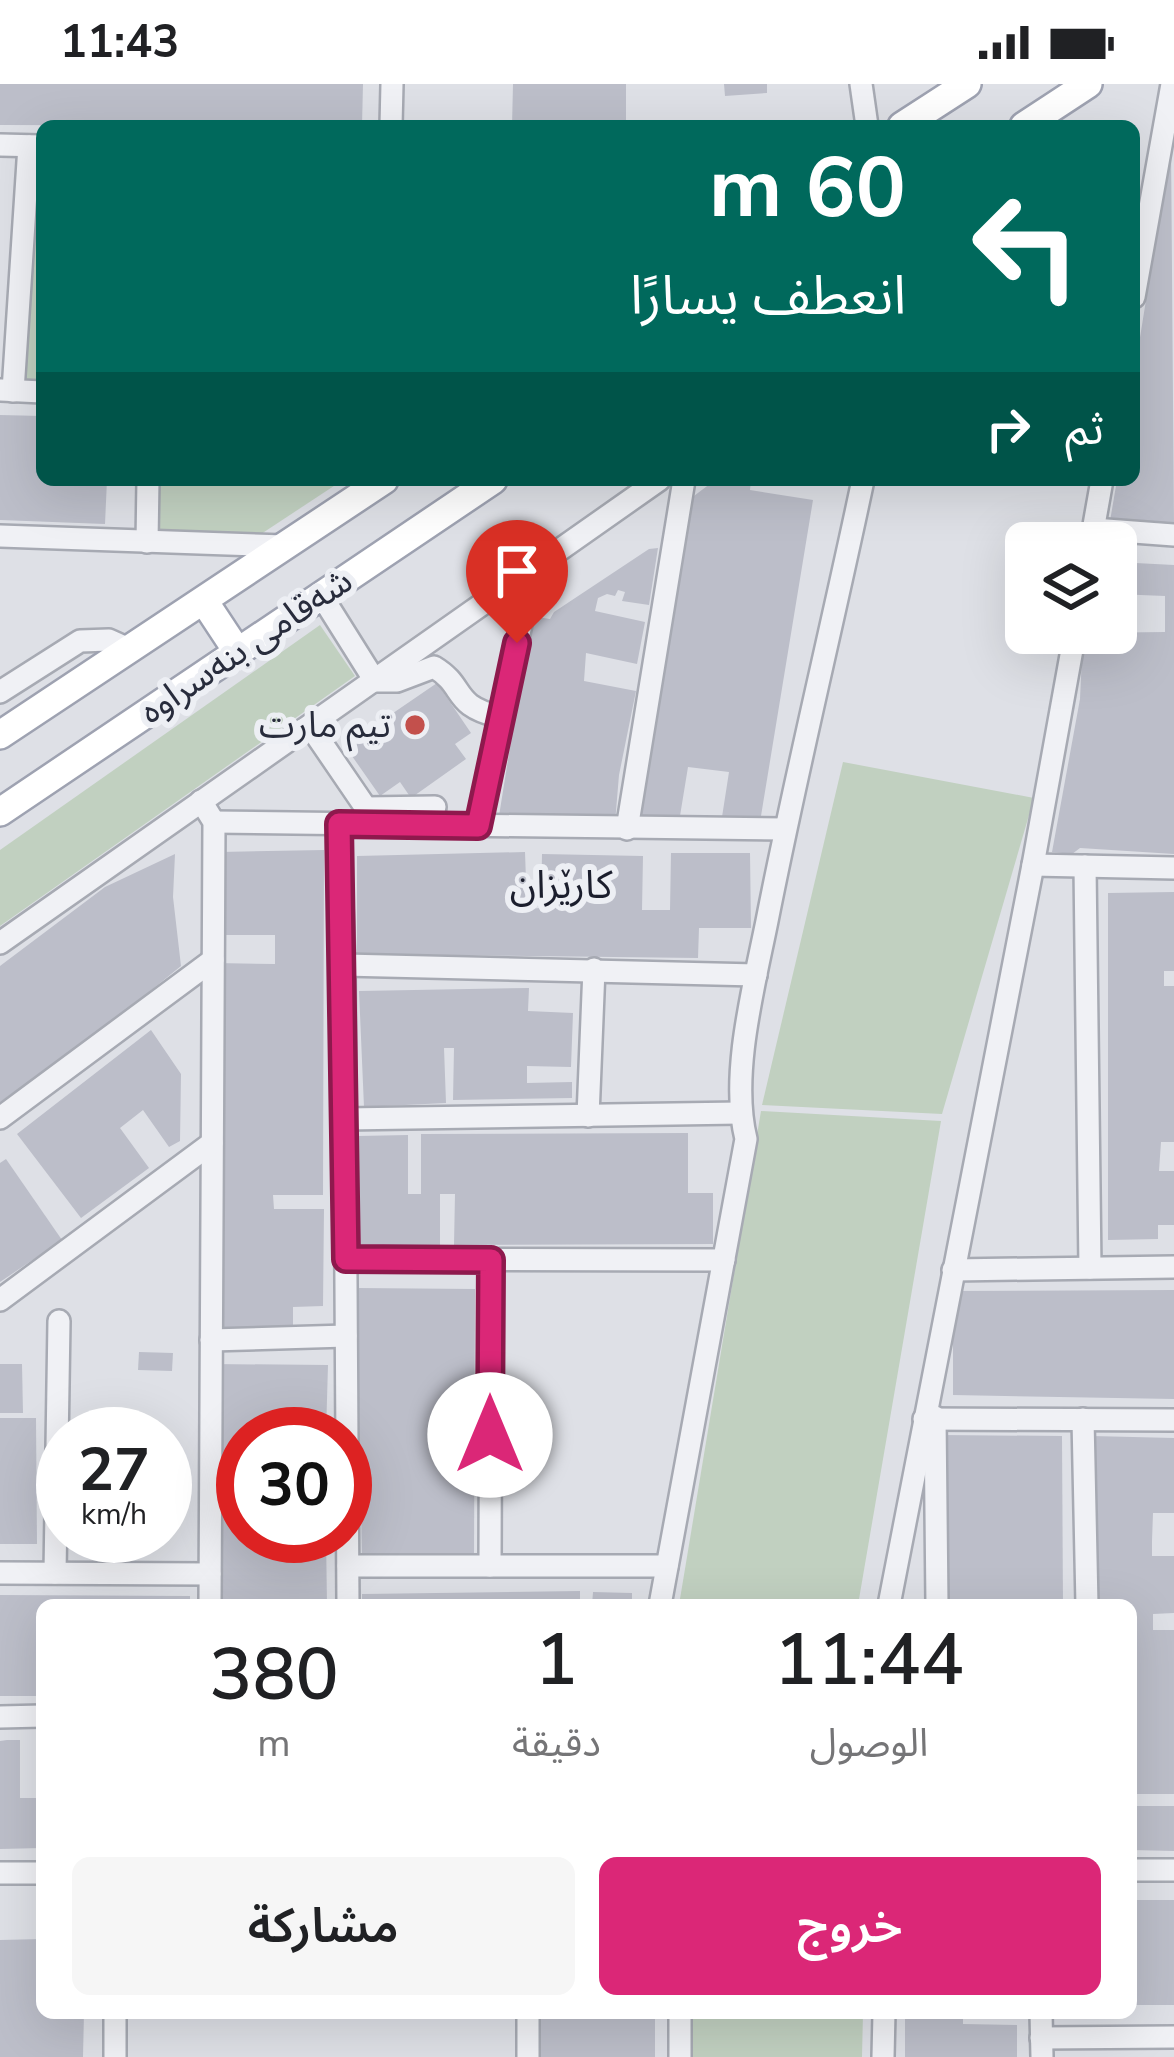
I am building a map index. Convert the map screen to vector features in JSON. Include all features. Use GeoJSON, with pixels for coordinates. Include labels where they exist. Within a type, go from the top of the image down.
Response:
{"type":"FeatureCollection","features":[{"type":"Feature","properties":{"kind":"main road"},"geometry":{"type":"LineString","coordinates":[[911,120],[967,84]]}},
{"type":"Feature","properties":{"kind":"main road"},"geometry":{"type":"LineString","coordinates":[[1033,120],[1088,84]]}},
{"type":"Feature","properties":{"kind":"main road","name":"شەقامی بنەسراوە"},"geometry":{"type":"LineString","coordinates":[[0,736],[376,486]]}},
{"type":"Feature","properties":{"kind":"main road","name":"شەقامی بنەسراوە"},"geometry":{"type":"LineString","coordinates":[[0,812],[484,486]]}},
{"type":"Feature","properties":{"kind":"main road"},"geometry":{"type":"LineString","coordinates":[[204,601],[237,651]]}},
{"type":"Feature","properties":{"kind":"street"},"geometry":{"type":"LineString","coordinates":[[392,84],[392,120]]}},
{"type":"Feature","properties":{"kind":"street"},"geometry":{"type":"LineString","coordinates":[[860,84],[866,120]]}},
{"type":"Feature","properties":{"kind":"street"},"geometry":{"type":"LineString","coordinates":[[1140,263],[1172,84]]}},
{"type":"Feature","properties":{"kind":"street"},"geometry":{"type":"LineString","coordinates":[[0,145],[36,146],[6,390],[36,392]]}},
{"type":"Feature","properties":{"kind":"street"},"geometry":{"type":"LineString","coordinates":[[146,542],[148,486]]}},
{"type":"Feature","properties":{"kind":"street"},"geometry":{"type":"LineString","coordinates":[[0,944],[650,486]]}},
{"type":"Feature","properties":{"kind":"street"},"geometry":{"type":"LineString","coordinates":[[627,829],[683,486]]}},
{"type":"Feature","properties":{"kind":"street"},"geometry":{"type":"LineString","coordinates":[[661,1599],[746,1139],[740,1113],[756,975],[862,486]]}},
{"type":"Feature","properties":{"kind":"street"},"geometry":{"type":"LineString","coordinates":[[1094,522],[1101,486]]}},
{"type":"Feature","properties":{"kind":"street"},"geometry":{"type":"LineString","coordinates":[[0,536],[284,546]]}},
{"type":"Feature","properties":{"kind":"street"},"geometry":{"type":"LineString","coordinates":[[1137,536],[1174,536]]}},
{"type":"Feature","properties":{"kind":"street"},"geometry":{"type":"LineString","coordinates":[[478,826],[533,568]]}},
{"type":"Feature","properties":{"kind":"street"},"geometry":{"type":"LineString","coordinates":[[321,595],[375,681]]}},
{"type":"Feature","properties":{"kind":"street"},"geometry":{"type":"LineString","coordinates":[[0,692],[80,640],[109,640],[129,650]]}},
{"type":"Feature","properties":{"kind":"street"},"geometry":{"type":"LineString","coordinates":[[890,1599],[929,1418],[1071,654]]}},
{"type":"Feature","properties":{"kind":"street"},"geometry":{"type":"LineString","coordinates":[[375,681],[397,681],[434,667],[469,707],[500,717]]}},
{"type":"Feature","properties":{"kind":"street"},"geometry":{"type":"LineString","coordinates":[[310,726],[366,808],[434,806]]}},
{"type":"Feature","properties":{"kind":"street"},"geometry":{"type":"LineString","coordinates":[[201,801],[214,822],[210,1599]]}},
{"type":"Feature","properties":{"kind":"street"},"geometry":{"type":"LineString","coordinates":[[214,822],[785,829]]}},
{"type":"Feature","properties":{"kind":"street"},"geometry":{"type":"LineString","coordinates":[[339,824],[348,1599]]}},
{"type":"Feature","properties":{"kind":"street"},"geometry":{"type":"LineString","coordinates":[[1034,865],[1174,868]]}},
{"type":"Feature","properties":{"kind":"street"},"geometry":{"type":"LineString","coordinates":[[1085,866],[1090,1268]]}},
{"type":"Feature","properties":{"kind":"street"},"geometry":{"type":"LineString","coordinates":[[0,1118],[213,960]]}},
{"type":"Feature","properties":{"kind":"street"},"geometry":{"type":"LineString","coordinates":[[344,965],[756,975]]}},
{"type":"Feature","properties":{"kind":"street"},"geometry":{"type":"LineString","coordinates":[[588,1117],[594,970]]}},
{"type":"Feature","properties":{"kind":"street"},"geometry":{"type":"LineString","coordinates":[[345,1119],[740,1113]]}},
{"type":"Feature","properties":{"kind":"street"},"geometry":{"type":"LineString","coordinates":[[0,1300],[212,1143]]}},
{"type":"Feature","properties":{"kind":"street"},"geometry":{"type":"LineString","coordinates":[[346,1259],[724,1260]]}},
{"type":"Feature","properties":{"kind":"street"},"geometry":{"type":"LineString","coordinates":[[490,1566],[491,1260]]}},
{"type":"Feature","properties":{"kind":"street"},"geometry":{"type":"LineString","coordinates":[[953,1270],[1174,1267]]}},
{"type":"Feature","properties":{"kind":"street"},"geometry":{"type":"LineString","coordinates":[[55,1573],[58,1321]]}},
{"type":"Feature","properties":{"kind":"street"},"geometry":{"type":"LineString","coordinates":[[211,1340],[346,1336]]}},
{"type":"Feature","properties":{"kind":"street"},"geometry":{"type":"LineString","coordinates":[[929,1418],[1174,1420]]}},
{"type":"Feature","properties":{"kind":"street"},"geometry":{"type":"LineString","coordinates":[[929,1418],[937,1599]]}},
{"type":"Feature","properties":{"kind":"street"},"geometry":{"type":"LineString","coordinates":[[1083,1419],[1087,1599]]}},
{"type":"Feature","properties":{"kind":"street"},"geometry":{"type":"LineString","coordinates":[[348,1566],[668,1566]]}},
{"type":"Feature","properties":{"kind":"street"},"geometry":{"type":"LineString","coordinates":[[0,1573],[210,1574]]}},
{"type":"Feature","properties":{"kind":"street"},"geometry":{"type":"LineString","coordinates":[[0,1717],[36,1716]]}},
{"type":"Feature","properties":{"kind":"street"},"geometry":{"type":"LineString","coordinates":[[1137,1870],[1174,1870]]}},
{"type":"Feature","properties":{"kind":"street"},"geometry":{"type":"LineString","coordinates":[[0,1873],[36,1873]]}},
{"type":"Feature","properties":{"kind":"street"},"geometry":{"type":"LineString","coordinates":[[115,2019],[115,2057]]}},
{"type":"Feature","properties":{"kind":"street"},"geometry":{"type":"LineString","coordinates":[[528,2019],[528,2057]]}},
{"type":"Feature","properties":{"kind":"street"},"geometry":{"type":"LineString","coordinates":[[680,2019],[680,2057]]}},
{"type":"Feature","properties":{"kind":"street"},"geometry":{"type":"LineString","coordinates":[[884,2019],[884,2057]]}},
{"type":"Feature","properties":{"kind":"street"},"geometry":{"type":"LineString","coordinates":[[1042,2048],[1174,2037]]}},
{"type":"Feature","properties":{"kind":"green space"},"geometry":{"type":"Polygon","coordinates":[[[21,164],[36,164],[36,382],[3,382],[21,164]]]}},
{"type":"Feature","properties":{"kind":"green space"},"geometry":{"type":"Polygon","coordinates":[[[144,486],[334,486],[255,538],[142,535],[144,486]]]}},
{"type":"Feature","properties":{"kind":"green space"},"geometry":{"type":"Polygon","coordinates":[[[320,625],[355,676],[0,926],[0,850],[320,625]]]}},
{"type":"Feature","properties":{"kind":"green space"},"geometry":{"type":"Polygon","coordinates":[[[843,762],[1034,798],[942,1114],[762,1105],[843,762]]]}},
{"type":"Feature","properties":{"kind":"green space"},"geometry":{"type":"Polygon","coordinates":[[[761,1111],[941,1121],[859,1599],[680,1599],[761,1111]]]}},
{"type":"Feature","properties":{"kind":"green space"},"geometry":{"type":"Polygon","coordinates":[[[688,2019],[863,2019],[862,2057],[687,2057],[688,2019]]]}},
{"type":"Feature","properties":{"kind":"building"},"geometry":{"type":"Polygon","coordinates":[[[0,84],[363,84],[362,120],[36,120],[36,125],[0,125],[0,84]]]}},
{"type":"Feature","properties":{"kind":"building"},"geometry":{"type":"Polygon","coordinates":[[[513,84],[626,84],[626,120],[512,120],[513,84]]]}},
{"type":"Feature","properties":{"kind":"building"},"geometry":{"type":"Polygon","coordinates":[[[724,84],[767,84],[767,93],[725,96],[724,84]]]}},
{"type":"Feature","properties":{"kind":"building"},"geometry":{"type":"Polygon","coordinates":[[[1171,144],[1174,526],[1110,521],[1116,486],[1140,486],[1140,338],[1171,144]]]}},
{"type":"Feature","properties":{"kind":"building"},"geometry":{"type":"Polygon","coordinates":[[[0,415],[36,416],[36,486],[107,486],[105,524],[0,520],[0,415]]]}},
{"type":"Feature","properties":{"kind":"building"},"geometry":{"type":"Polygon","coordinates":[[[707,486],[750,486],[750,490],[813,500],[760,822],[722,817],[729,772],[688,767],[679,822],[641,817],[677,535],[690,499],[707,486]]]}},
{"type":"Feature","properties":{"kind":"building"},"geometry":{"type":"Polygon","coordinates":[[[658,548],[649,605],[622,601],[625,592],[618,590],[615,596],[598,598],[595,611],[645,622],[637,664],[586,653],[584,681],[636,691],[615,823],[561,816],[560,825],[499,816],[531,616],[550,619],[649,549],[658,548]]]}},
{"type":"Feature","properties":{"kind":"building"},"geometry":{"type":"Polygon","coordinates":[[[1137,563],[1174,565],[1174,854],[1080,848],[1072,854],[1052,852],[1080,699],[1082,654],[1137,654],[1137,632],[1165,632],[1165,596],[1137,595],[1137,563]]]}},
{"type":"Feature","properties":{"kind":"building"},"geometry":{"type":"Polygon","coordinates":[[[437,683],[471,733],[455,744],[466,759],[411,798],[400,782],[380,796],[345,746],[437,683]]]}},
{"type":"Feature","properties":{"kind":"building"},"geometry":{"type":"Polygon","coordinates":[[[324,850],[323,1195],[273,1195],[274,1209],[324,1209],[323,1306],[293,1307],[293,1332],[215,1334],[215,963],[275,964],[275,935],[220,935],[220,852],[324,850]]]}},
{"type":"Feature","properties":{"kind":"building"},"geometry":{"type":"Polygon","coordinates":[[[525,852],[527,909],[541,908],[542,854],[643,856],[642,910],[670,910],[671,853],[750,853],[751,928],[699,928],[698,958],[357,954],[357,856],[525,852]]]}},
{"type":"Feature","properties":{"kind":"building"},"geometry":{"type":"Polygon","coordinates":[[[175,854],[173,897],[181,966],[102,1030],[0,1102],[0,966],[105,887],[175,854]]]}},
{"type":"Feature","properties":{"kind":"building"},"geometry":{"type":"Polygon","coordinates":[[[1174,892],[1174,971],[1164,971],[1164,986],[1174,986],[1174,1142],[1161,1142],[1159,1171],[1174,1171],[1174,1225],[1158,1225],[1158,1239],[1108,1240],[1108,893],[1174,892]]]}},
{"type":"Feature","properties":{"kind":"building"},"geometry":{"type":"Polygon","coordinates":[[[529,988],[528,1011],[573,1013],[571,1067],[527,1066],[527,1083],[572,1082],[572,1098],[453,1100],[454,1048],[444,1048],[446,1103],[364,1107],[359,991],[529,988]]]}},
{"type":"Feature","properties":{"kind":"building"},"geometry":{"type":"Polygon","coordinates":[[[151,1030],[181,1074],[180,1141],[169,1147],[143,1110],[120,1128],[149,1168],[81,1218],[17,1134],[151,1030]]]}},
{"type":"Feature","properties":{"kind":"building"},"geometry":{"type":"Polygon","coordinates":[[[688,1133],[688,1193],[713,1193],[713,1244],[454,1245],[455,1194],[440,1194],[440,1248],[360,1248],[358,1136],[408,1135],[408,1194],[421,1194],[421,1134],[688,1133]]]}},
{"type":"Feature","properties":{"kind":"building"},"geometry":{"type":"Polygon","coordinates":[[[6,1159],[62,1240],[0,1282],[0,1163],[6,1159]]]}},
{"type":"Feature","properties":{"kind":"building"},"geometry":{"type":"Polygon","coordinates":[[[357,1288],[475,1289],[474,1561],[372,1562],[372,1407],[359,1407],[357,1288]]]}},
{"type":"Feature","properties":{"kind":"building"},"geometry":{"type":"Polygon","coordinates":[[[1174,1290],[1174,1399],[953,1395],[953,1291],[1174,1290]]]}},
{"type":"Feature","properties":{"kind":"building"},"geometry":{"type":"Polygon","coordinates":[[[139,1352],[173,1353],[172,1371],[138,1370],[139,1352]]]}},
{"type":"Feature","properties":{"kind":"building"},"geometry":{"type":"Polygon","coordinates":[[[0,1364],[22,1364],[23,1413],[0,1413],[0,1364]]]}},
{"type":"Feature","properties":{"kind":"building"},"geometry":{"type":"Polygon","coordinates":[[[212,1364],[328,1365],[327,1407],[216,1407],[216,1563],[326,1563],[327,1599],[213,1599],[212,1364]]]}},
{"type":"Feature","properties":{"kind":"building"},"geometry":{"type":"Polygon","coordinates":[[[0,1418],[36,1418],[36,1544],[0,1544],[0,1418]]]}},
{"type":"Feature","properties":{"kind":"building"},"geometry":{"type":"Polygon","coordinates":[[[942,1435],[1062,1436],[1063,1599],[944,1599],[942,1435]]]}},
{"type":"Feature","properties":{"kind":"building"},"geometry":{"type":"Polygon","coordinates":[[[1092,1436],[1174,1438],[1174,1513],[1153,1513],[1152,1556],[1174,1556],[1174,1613],[1153,1614],[1153,1630],[1174,1630],[1174,1794],[1137,1794],[1137,1599],[1093,1599],[1092,1436]]]}},
{"type":"Feature","properties":{"kind":"building"},"geometry":{"type":"Polygon","coordinates":[[[580,1591],[580,1599],[362,1599],[362,1594],[580,1591]]]}},
{"type":"Feature","properties":{"kind":"building"},"geometry":{"type":"Polygon","coordinates":[[[593,1592],[632,1593],[632,1599],[592,1599],[593,1592]]]}},
{"type":"Feature","properties":{"kind":"building"},"geometry":{"type":"Polygon","coordinates":[[[0,1595],[190,1596],[36,1599],[36,1696],[0,1696],[0,1595]]]}},
{"type":"Feature","properties":{"kind":"building"},"geometry":{"type":"Polygon","coordinates":[[[20,1740],[20,1798],[36,1798],[36,1848],[0,1849],[0,1741],[20,1740]]]}},
{"type":"Feature","properties":{"kind":"building"},"geometry":{"type":"Polygon","coordinates":[[[1137,1806],[1174,1806],[1174,1851],[1137,1850],[1137,1806]]]}},
{"type":"Feature","properties":{"kind":"building"},"geometry":{"type":"Polygon","coordinates":[[[1137,1900],[1174,1900],[1174,2005],[1137,2005],[1137,1900]]]}},
{"type":"Feature","properties":{"kind":"building"},"geometry":{"type":"Polygon","coordinates":[[[36,1939],[36,2019],[84,2019],[83,2057],[0,2057],[0,1940],[36,1939]]]}},
{"type":"Feature","properties":{"kind":"building"},"geometry":{"type":"Polygon","coordinates":[[[534,2019],[655,2019],[655,2057],[533,2057],[534,2019]]]}},
{"type":"Feature","properties":{"kind":"building"},"geometry":{"type":"Polygon","coordinates":[[[905,2019],[1017,2025],[1017,2057],[905,2057],[905,2019]]]}},
{"type":"Feature","properties":{"kind":"place","name":"تيم مارت"},"geometry":{"type":"Point","coordinates":[415,725]}},
{"type":"Feature","properties":{"kind":"district","name":"کارێزان"},"geometry":{"type":"Point","coordinates":[561,885]}},
{"type":"Feature","properties":{"kind":"route"},"geometry":{"type":"LineString","coordinates":[[490,1435],[491,1260],[346,1259],[339,824],[478,826],[517,643]]}}]}
